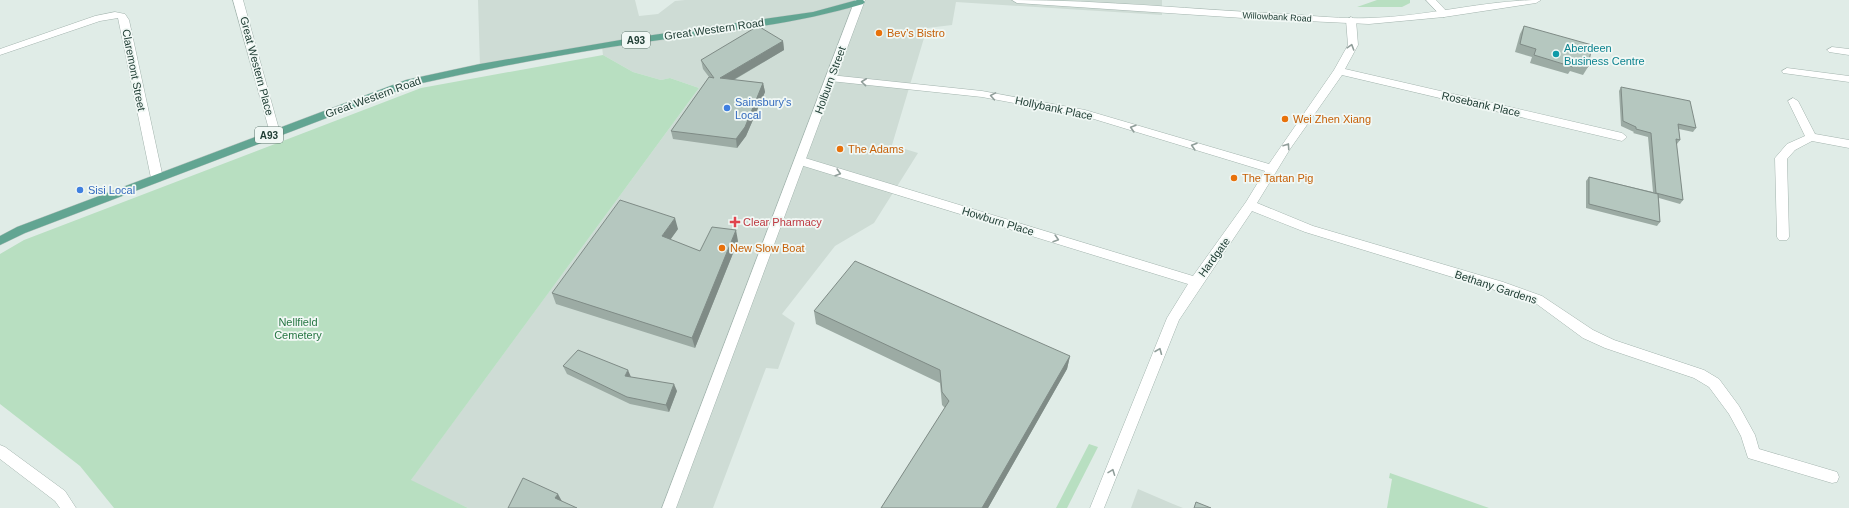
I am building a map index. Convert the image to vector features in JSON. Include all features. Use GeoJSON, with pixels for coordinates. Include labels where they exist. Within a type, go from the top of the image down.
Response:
{"type":"FeatureCollection","features":[{"type":"Feature","properties":{"kind":"main road","name":"Great Western Road"},"geometry":{"type":"LineString","coordinates":[[0,241],[21,230],[410,82],[444,73],[632,41],[812,15],[863,1]]}},
{"type":"Feature","properties":{"kind":"street","name":"Great Western Place"},"geometry":{"type":"LineString","coordinates":[[238,0],[275,133]]}},
{"type":"Feature","properties":{"kind":"street","name":"Willowbank Road"},"geometry":{"type":"LineString","coordinates":[[1017,0],[1351,20],[1397,20],[1536,0]]}},
{"type":"Feature","properties":{"kind":"street"},"geometry":{"type":"LineString","coordinates":[[1431,0],[1444,14]]}},
{"type":"Feature","properties":{"kind":"street","name":"Holburn Street"},"geometry":{"type":"LineString","coordinates":[[669,508],[801,161],[830,78],[863,1]]}},
{"type":"Feature","properties":{"kind":"street","name":"Claremont Street"},"geometry":{"type":"LineString","coordinates":[[0,52],[98,18],[115,15],[122,16],[157,178]]}},
{"type":"Feature","properties":{"kind":"street","name":"Hardgate"},"geometry":{"type":"LineString","coordinates":[[1098,508],[1173,318],[1196,282],[1250,205],[1272,169],[1340,71],[1353,44],[1351,20]]}},
{"type":"Feature","properties":{"kind":"street"},"geometry":{"type":"LineString","coordinates":[[1832,50],[1849,52]]}},
{"type":"Feature","properties":{"kind":"street","name":"Rosebank Place"},"geometry":{"type":"LineString","coordinates":[[1340,71],[1622,137]]}},
{"type":"Feature","properties":{"kind":"street"},"geometry":{"type":"LineString","coordinates":[[1787,71],[1849,79]]}},
{"type":"Feature","properties":{"kind":"street","name":"Hollybank Place"},"geometry":{"type":"LineString","coordinates":[[830,78],[982,94],[1085,113],[1272,169]]}},
{"type":"Feature","properties":{"kind":"street"},"geometry":{"type":"LineString","coordinates":[[1793,101],[1811,137]]}},
{"type":"Feature","properties":{"kind":"street"},"geometry":{"type":"LineString","coordinates":[[1783,237],[1781,158],[1791,147],[1811,137],[1849,144]]}},
{"type":"Feature","properties":{"kind":"street","name":"Howburn Place"},"geometry":{"type":"LineString","coordinates":[[801,161],[1196,282]]}},
{"type":"Feature","properties":{"kind":"street","name":"Bethany Gardens"},"geometry":{"type":"LineString","coordinates":[[1250,205],[1309,229],[1538,299],[1588,334],[1610,344],[1699,374],[1714,383],[1734,410],[1748,436],[1753,454],[1832,476]]}},
{"type":"Feature","properties":{"kind":"street"},"geometry":{"type":"LineString","coordinates":[[0,451],[60,496],[69,508]]}},
{"type":"Feature","properties":{"kind":"shaded area"},"geometry":{"type":"Polygon","coordinates":[[[478,0],[635,0],[639,16],[658,14],[675,1],[685,0],[1162,0],[1162,15],[956,2],[952,25],[927,28],[892,145],[918,153],[874,223],[835,246],[782,314],[795,323],[778,369],[766,368],[713,508],[468,508],[410,481],[699,88],[670,78],[661,80],[633,72],[603,55],[602,47],[480,67],[478,0]]]}},
{"type":"Feature","properties":{"kind":"shaded area"},"geometry":{"type":"Polygon","coordinates":[[[1138,489],[1173,504],[1183,508],[1131,508],[1138,489]]]}},
{"type":"Feature","properties":{"kind":"green space"},"geometry":{"type":"Polygon","coordinates":[[[1377,0],[1410,0],[1410,3],[1402,7],[1357,7],[1377,0]]]}},
{"type":"Feature","properties":{"kind":"green space","name":"Nellfield Cemetery"},"geometry":{"type":"Polygon","coordinates":[[[603,55],[633,72],[661,80],[670,78],[699,88],[411,480],[468,508],[114,508],[80,466],[0,404],[0,254],[24,240],[421,88],[603,55]]]}},
{"type":"Feature","properties":{"kind":"green space"},"geometry":{"type":"Polygon","coordinates":[[[1089,444],[1098,447],[1067,508],[1056,508],[1089,444]]]}},
{"type":"Feature","properties":{"kind":"green space"},"geometry":{"type":"Polygon","coordinates":[[[1390,473],[1489,508],[1387,508],[1392,479],[1389,478],[1390,473]]]}},
{"type":"Feature","properties":{"kind":"building"},"geometry":{"type":"Polygon","coordinates":[[[758,26],[783,41],[720,78],[763,83],[745,127],[736,139],[671,131],[709,77],[714,78],[701,60],[758,26]]]}},
{"type":"Feature","properties":{"kind":"building"},"geometry":{"type":"Polygon","coordinates":[[[1524,26],[1592,45],[1588,67],[1574,63],[1573,67],[1534,55],[1536,49],[1520,44],[1524,26]]]}},
{"type":"Feature","properties":{"kind":"building"},"geometry":{"type":"Polygon","coordinates":[[[1621,87],[1690,101],[1696,128],[1678,124],[1680,140],[1676,139],[1683,200],[1656,193],[1651,133],[1636,129],[1636,127],[1623,121],[1621,87]]]}},
{"type":"Feature","properties":{"kind":"building"},"geometry":{"type":"Polygon","coordinates":[[[1589,177],[1658,194],[1660,222],[1589,204],[1589,177]]]}},
{"type":"Feature","properties":{"kind":"building"},"geometry":{"type":"Polygon","coordinates":[[[620,200],[675,218],[662,236],[700,251],[712,227],[736,230],[692,338],[552,293],[620,200]]]}},
{"type":"Feature","properties":{"kind":"building"},"geometry":{"type":"Polygon","coordinates":[[[855,261],[1070,356],[982,508],[881,508],[949,401],[942,392],[940,370],[814,311],[855,261]]]}},
{"type":"Feature","properties":{"kind":"building"},"geometry":{"type":"Polygon","coordinates":[[[578,350],[628,370],[625,376],[674,384],[666,405],[627,397],[563,366],[578,350]]]}},
{"type":"Feature","properties":{"kind":"building"},"geometry":{"type":"Polygon","coordinates":[[[523,478],[558,494],[555,498],[577,508],[508,508],[523,478]]]}},
{"type":"Feature","properties":{"kind":"building"},"geometry":{"type":"Polygon","coordinates":[[[1196,502],[1211,508],[1194,508],[1196,502]]]}},
{"type":"Feature","properties":{"kind":"place","name":"Bev’s Bistro"},"geometry":{"type":"Point","coordinates":[879,33]}},
{"type":"Feature","properties":{"kind":"place","name":"Aberdeen Business Centre"},"geometry":{"type":"Point","coordinates":[1556,54]}},
{"type":"Feature","properties":{"kind":"place","name":"Sainsbury's Local"},"geometry":{"type":"Point","coordinates":[727,108]}},
{"type":"Feature","properties":{"kind":"place","name":"Wei Zhen Xiang"},"geometry":{"type":"Point","coordinates":[1285,119]}},
{"type":"Feature","properties":{"kind":"place","name":"The Adams"},"geometry":{"type":"Point","coordinates":[840,149]}},
{"type":"Feature","properties":{"kind":"place","name":"The Tartan Pig"},"geometry":{"type":"Point","coordinates":[1234,178]}},
{"type":"Feature","properties":{"kind":"place","name":"Sisi Local"},"geometry":{"type":"Point","coordinates":[80,190]}},
{"type":"Feature","properties":{"kind":"place","name":"Clear Pharmacy"},"geometry":{"type":"Point","coordinates":[735,222]}},
{"type":"Feature","properties":{"kind":"place","name":"New Slow Boat"},"geometry":{"type":"Point","coordinates":[722,248]}}]}
